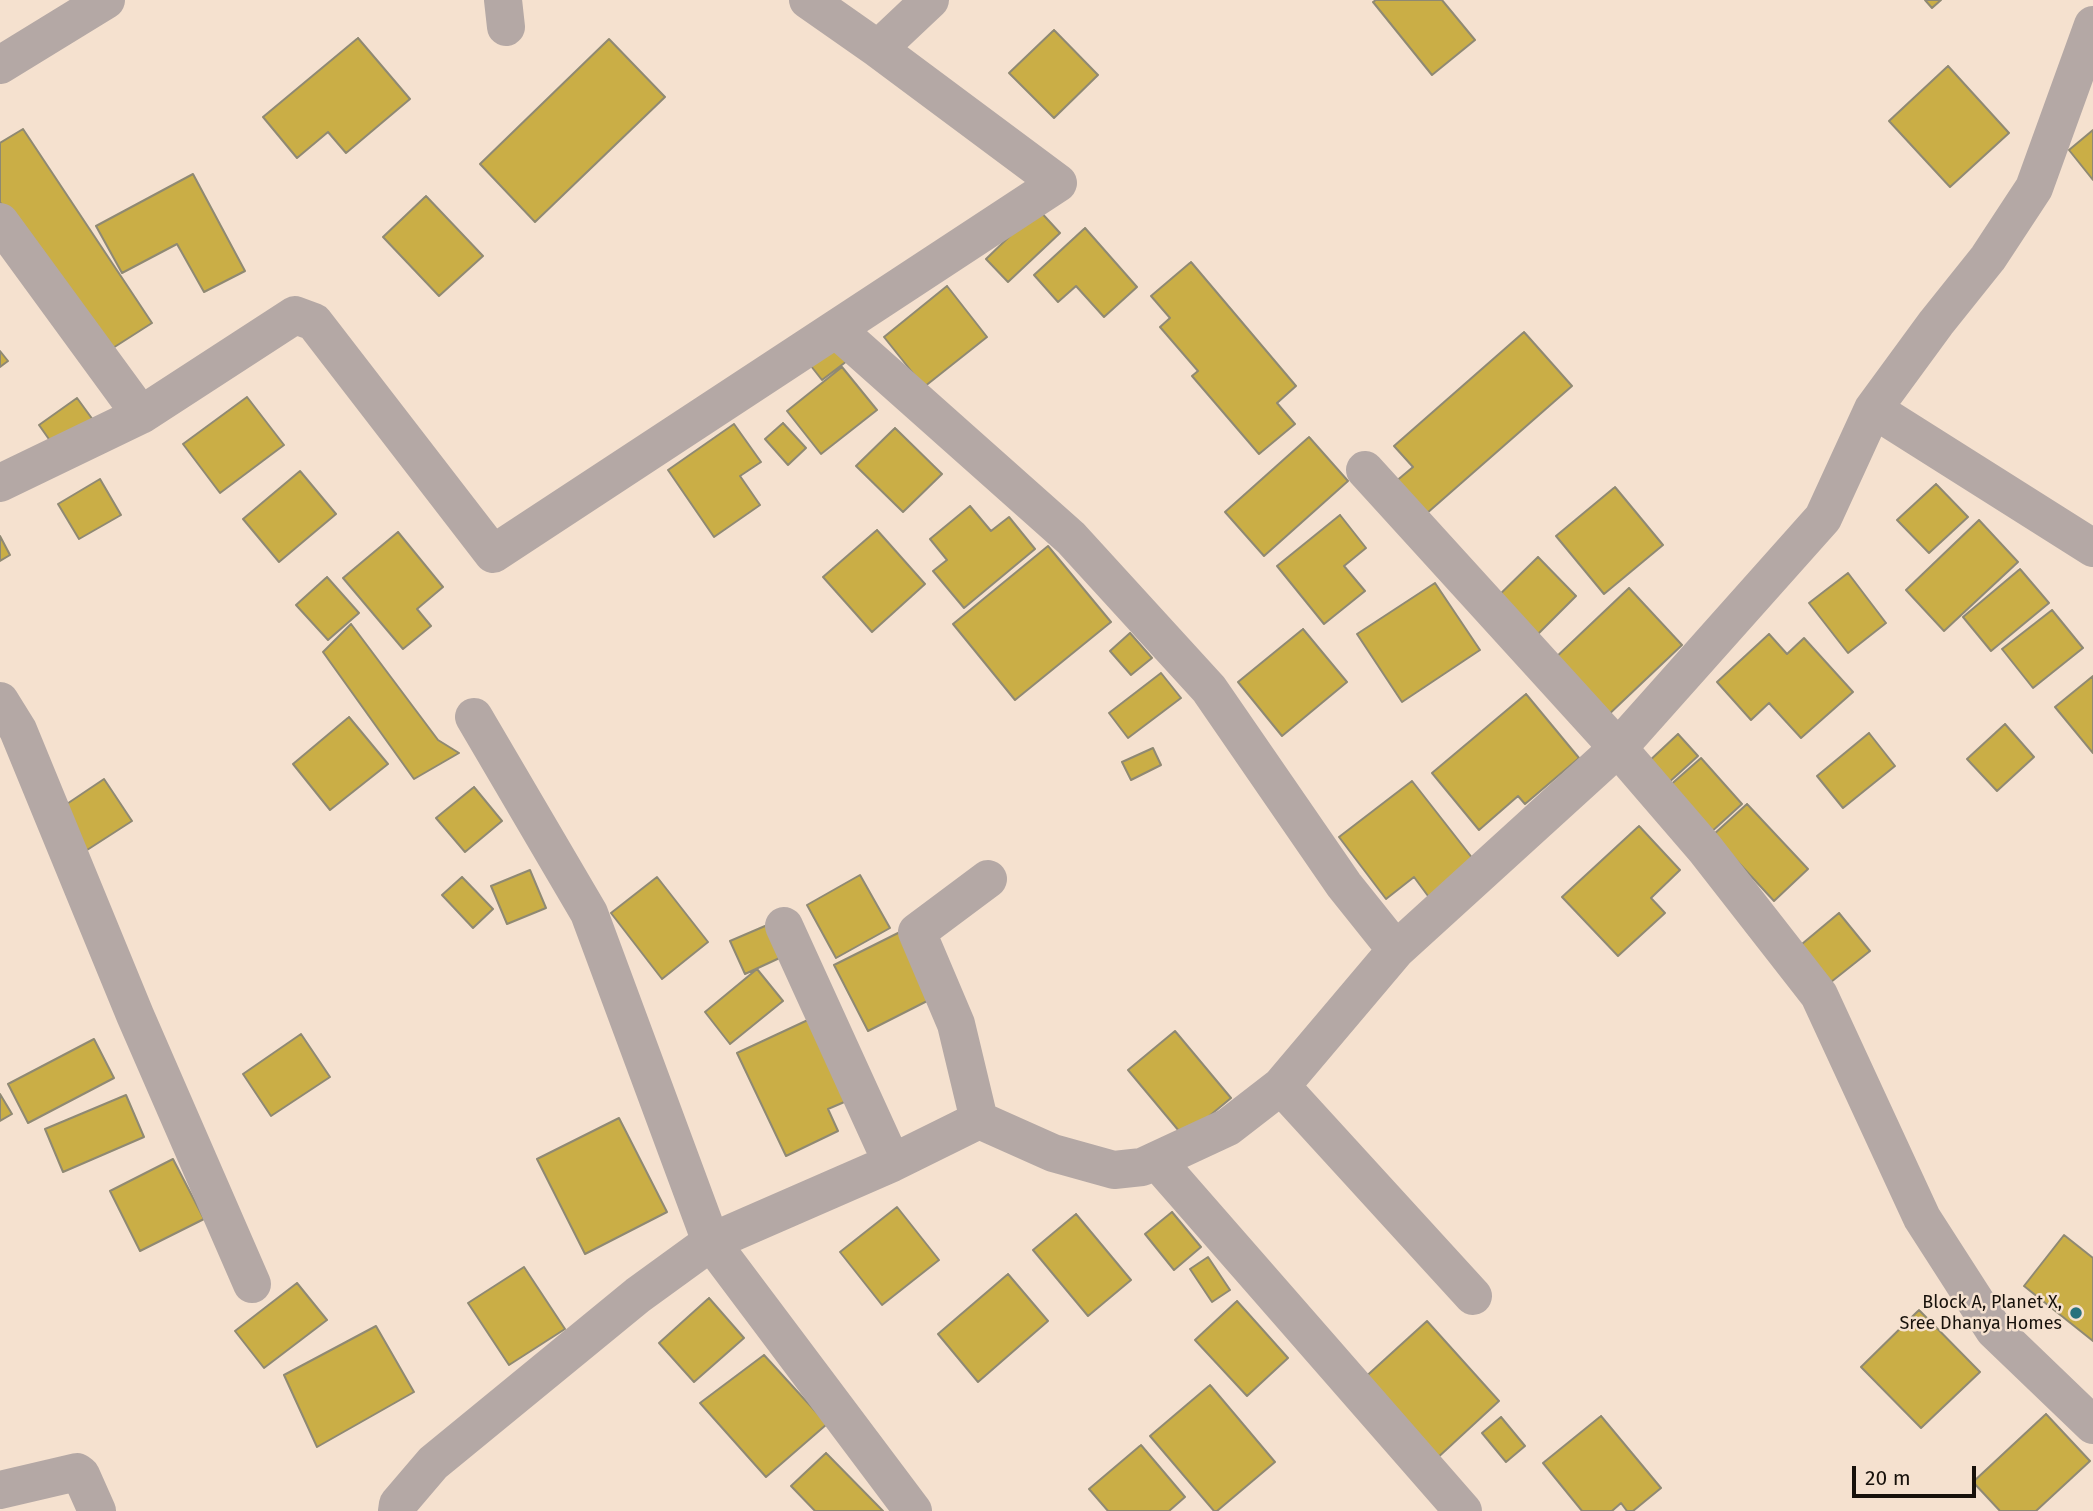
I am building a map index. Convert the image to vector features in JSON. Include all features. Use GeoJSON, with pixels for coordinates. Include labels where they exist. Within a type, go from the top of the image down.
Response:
{"type":"FeatureCollection","features":[{"type":"Feature","properties":{"kind":"street"},"geometry":{"type":"LineString","coordinates":[[0,65],[106,0]]}},
{"type":"Feature","properties":{"kind":"street"},"geometry":{"type":"LineString","coordinates":[[0,483],[141,415],[295,315],[314,322],[493,554],[1058,183],[808,0]]}},
{"type":"Feature","properties":{"kind":"street"},"geometry":{"type":"LineString","coordinates":[[878,49],[930,0]]}},
{"type":"Feature","properties":{"kind":"street"},"geometry":{"type":"LineString","coordinates":[[2085,0],[2093,8]]}},
{"type":"Feature","properties":{"kind":"street"},"geometry":{"type":"LineString","coordinates":[[979,1120],[1053,1153],[1114,1170],[1142,1167],[1228,1127],[1281,1086],[1396,950],[1618,748],[1823,518],[1872,409],[1988,258],[2034,188],[2093,25]]}},
{"type":"Feature","properties":{"kind":"street"},"geometry":{"type":"LineString","coordinates":[[0,222],[141,415]]}},
{"type":"Feature","properties":{"kind":"street"},"geometry":{"type":"LineString","coordinates":[[836,329],[1071,538],[1209,689],[1344,886],[1396,950]]}},
{"type":"Feature","properties":{"kind":"street"},"geometry":{"type":"LineString","coordinates":[[1872,409],[2093,548]]}},
{"type":"Feature","properties":{"kind":"street"},"geometry":{"type":"LineString","coordinates":[[1365,470],[1618,748],[1705,849],[1819,995],[1922,1218],[1994,1330],[2093,1425]]}},
{"type":"Feature","properties":{"kind":"street"},"geometry":{"type":"LineString","coordinates":[[0,701],[18,730],[135,1016],[252,1284]]}},
{"type":"Feature","properties":{"kind":"street"},"geometry":{"type":"LineString","coordinates":[[474,717],[589,913],[711,1242],[912,1511]]}},
{"type":"Feature","properties":{"kind":"street"},"geometry":{"type":"LineString","coordinates":[[979,1120],[956,1024],[917,932],[988,879]]}},
{"type":"Feature","properties":{"kind":"street"},"geometry":{"type":"LineString","coordinates":[[784,926],[892,1163]]}},
{"type":"Feature","properties":{"kind":"street"},"geometry":{"type":"LineString","coordinates":[[1281,1086],[1473,1296]]}},
{"type":"Feature","properties":{"kind":"street"},"geometry":{"type":"LineString","coordinates":[[397,1511],[398,1504],[433,1463],[638,1295],[711,1242],[892,1163],[979,1120]]}},
{"type":"Feature","properties":{"kind":"street"},"geometry":{"type":"LineString","coordinates":[[1157,1161],[1463,1511]]}},
{"type":"Feature","properties":{"kind":"street"},"geometry":{"type":"LineString","coordinates":[[0,1490],[77,1472],[81,1475],[97,1511]]}},
{"type":"Feature","properties":{"kind":"building"},"geometry":{"type":"Polygon","coordinates":[[[1442,0],[1475,40],[1432,75],[1373,2],[1442,0]]]}},
{"type":"Feature","properties":{"kind":"building"},"geometry":{"type":"Polygon","coordinates":[[[1925,0],[1941,0],[1932,8],[1925,0]]]}},
{"type":"Feature","properties":{"kind":"building"},"geometry":{"type":"Polygon","coordinates":[[[1054,30],[1098,75],[1054,118],[1009,73],[1054,30]]]}},
{"type":"Feature","properties":{"kind":"building"},"geometry":{"type":"Polygon","coordinates":[[[358,38],[410,99],[346,153],[328,132],[297,158],[263,117],[358,38]]]}},
{"type":"Feature","properties":{"kind":"building"},"geometry":{"type":"Polygon","coordinates":[[[609,39],[665,97],[535,222],[480,164],[609,39]]]}},
{"type":"Feature","properties":{"kind":"building"},"geometry":{"type":"Polygon","coordinates":[[[1948,66],[2009,133],[1950,187],[1889,121],[1948,66]]]}},
{"type":"Feature","properties":{"kind":"building"},"geometry":{"type":"Polygon","coordinates":[[[23,129],[152,323],[102,355],[0,202],[0,143],[23,129]]]}},
{"type":"Feature","properties":{"kind":"building"},"geometry":{"type":"Polygon","coordinates":[[[2093,130],[2093,180],[2069,150],[2093,130]]]}},
{"type":"Feature","properties":{"kind":"building"},"geometry":{"type":"Polygon","coordinates":[[[193,174],[245,271],[204,292],[177,244],[122,273],[96,226],[193,174]]]}},
{"type":"Feature","properties":{"kind":"building"},"geometry":{"type":"Polygon","coordinates":[[[426,196],[483,256],[439,296],[383,237],[426,196]]]}},
{"type":"Feature","properties":{"kind":"building"},"geometry":{"type":"Polygon","coordinates":[[[1038,209],[1060,233],[1008,282],[986,259],[1038,209]]]}},
{"type":"Feature","properties":{"kind":"building"},"geometry":{"type":"Polygon","coordinates":[[[1085,228],[1137,287],[1104,317],[1076,286],[1058,302],[1034,275],[1085,228]]]}},
{"type":"Feature","properties":{"kind":"building"},"geometry":{"type":"Polygon","coordinates":[[[1191,262],[1296,386],[1277,403],[1295,424],[1259,454],[1192,376],[1198,371],[1160,327],[1170,318],[1151,296],[1191,262]]]}},
{"type":"Feature","properties":{"kind":"building"},"geometry":{"type":"Polygon","coordinates":[[[947,286],[987,337],[924,387],[884,337],[947,286]]]}},
{"type":"Feature","properties":{"kind":"building"},"geometry":{"type":"Polygon","coordinates":[[[1524,332],[1572,386],[1418,521],[1388,488],[1413,467],[1394,446],[1524,332]]]}},
{"type":"Feature","properties":{"kind":"building"},"geometry":{"type":"Polygon","coordinates":[[[832,342],[847,361],[822,380],[807,361],[832,342]]]}},
{"type":"Feature","properties":{"kind":"building"},"geometry":{"type":"Polygon","coordinates":[[[0,351],[8,361],[0,367],[0,351]]]}},
{"type":"Feature","properties":{"kind":"building"},"geometry":{"type":"Polygon","coordinates":[[[842,367],[877,410],[821,454],[787,411],[842,367]]]}},
{"type":"Feature","properties":{"kind":"building"},"geometry":{"type":"Polygon","coordinates":[[[247,397],[284,445],[220,493],[183,444],[247,397]]]}},
{"type":"Feature","properties":{"kind":"building"},"geometry":{"type":"Polygon","coordinates":[[[77,398],[104,435],[65,462],[39,425],[77,398]]]}},
{"type":"Feature","properties":{"kind":"building"},"geometry":{"type":"Polygon","coordinates":[[[783,423],[806,448],[788,465],[765,439],[783,423]]]}},
{"type":"Feature","properties":{"kind":"building"},"geometry":{"type":"Polygon","coordinates":[[[734,424],[761,462],[740,476],[760,505],[714,537],[668,470],[734,424]]]}},
{"type":"Feature","properties":{"kind":"building"},"geometry":{"type":"Polygon","coordinates":[[[895,428],[942,474],[903,512],[856,466],[895,428]]]}},
{"type":"Feature","properties":{"kind":"building"},"geometry":{"type":"Polygon","coordinates":[[[1309,437],[1348,481],[1264,556],[1225,512],[1309,437]]]}},
{"type":"Feature","properties":{"kind":"building"},"geometry":{"type":"Polygon","coordinates":[[[300,471],[336,514],[279,562],[243,519],[300,471]]]}},
{"type":"Feature","properties":{"kind":"building"},"geometry":{"type":"Polygon","coordinates":[[[100,479],[121,515],[79,539],[58,504],[100,479]]]}},
{"type":"Feature","properties":{"kind":"building"},"geometry":{"type":"Polygon","coordinates":[[[1936,484],[1968,517],[1929,553],[1897,520],[1936,484]]]}},
{"type":"Feature","properties":{"kind":"building"},"geometry":{"type":"Polygon","coordinates":[[[1615,487],[1663,545],[1604,594],[1556,536],[1615,487]]]}},
{"type":"Feature","properties":{"kind":"building"},"geometry":{"type":"Polygon","coordinates":[[[970,506],[991,531],[1009,517],[1035,549],[964,608],[933,571],[947,560],[930,539],[970,506]]]}},
{"type":"Feature","properties":{"kind":"building"},"geometry":{"type":"Polygon","coordinates":[[[1340,515],[1366,548],[1344,566],[1365,591],[1324,624],[1277,566],[1340,515]]]}},
{"type":"Feature","properties":{"kind":"building"},"geometry":{"type":"Polygon","coordinates":[[[1979,520],[2018,562],[1944,631],[1906,590],[1979,520]]]}},
{"type":"Feature","properties":{"kind":"building"},"geometry":{"type":"Polygon","coordinates":[[[877,530],[925,584],[872,632],[823,577],[877,530]]]}},
{"type":"Feature","properties":{"kind":"building"},"geometry":{"type":"Polygon","coordinates":[[[398,532],[443,587],[417,609],[431,626],[403,649],[343,578],[398,532]]]}},
{"type":"Feature","properties":{"kind":"building"},"geometry":{"type":"Polygon","coordinates":[[[0,536],[10,555],[0,561],[0,536]]]}},
{"type":"Feature","properties":{"kind":"building"},"geometry":{"type":"Polygon","coordinates":[[[1048,546],[1111,622],[1015,700],[953,624],[1048,546]]]}},
{"type":"Feature","properties":{"kind":"building"},"geometry":{"type":"Polygon","coordinates":[[[1538,557],[1576,596],[1529,643],[1490,604],[1538,557]]]}},
{"type":"Feature","properties":{"kind":"building"},"geometry":{"type":"Polygon","coordinates":[[[2020,569],[2049,603],[1991,651],[1963,617],[2020,569]]]}},
{"type":"Feature","properties":{"kind":"building"},"geometry":{"type":"Polygon","coordinates":[[[1848,573],[1886,623],[1848,653],[1809,603],[1848,573]]]}},
{"type":"Feature","properties":{"kind":"building"},"geometry":{"type":"Polygon","coordinates":[[[327,577],[359,613],[328,640],[296,605],[327,577]]]}},
{"type":"Feature","properties":{"kind":"building"},"geometry":{"type":"Polygon","coordinates":[[[1435,583],[1480,650],[1402,702],[1357,634],[1435,583]]]}},
{"type":"Feature","properties":{"kind":"building"},"geometry":{"type":"Polygon","coordinates":[[[1629,588],[1682,645],[1605,718],[1552,661],[1629,588]]]}},
{"type":"Feature","properties":{"kind":"building"},"geometry":{"type":"Polygon","coordinates":[[[2052,610],[2083,648],[2033,688],[2002,649],[2052,610]]]}},
{"type":"Feature","properties":{"kind":"building"},"geometry":{"type":"Polygon","coordinates":[[[351,624],[438,740],[459,753],[414,779],[323,652],[351,624]]]}},
{"type":"Feature","properties":{"kind":"building"},"geometry":{"type":"Polygon","coordinates":[[[1303,629],[1347,682],[1282,736],[1238,682],[1303,629]]]}},
{"type":"Feature","properties":{"kind":"building"},"geometry":{"type":"Polygon","coordinates":[[[1130,633],[1152,658],[1131,675],[1110,651],[1130,633]]]}},
{"type":"Feature","properties":{"kind":"building"},"geometry":{"type":"Polygon","coordinates":[[[1769,634],[1787,654],[1804,638],[1853,692],[1801,738],[1769,703],[1751,720],[1717,682],[1769,634]]]}},
{"type":"Feature","properties":{"kind":"building"},"geometry":{"type":"Polygon","coordinates":[[[1161,673],[1181,698],[1128,738],[1109,713],[1161,673]]]}},
{"type":"Feature","properties":{"kind":"building"},"geometry":{"type":"Polygon","coordinates":[[[2093,676],[2093,753],[2055,707],[2093,676]]]}},
{"type":"Feature","properties":{"kind":"building"},"geometry":{"type":"Polygon","coordinates":[[[1526,694],[1579,758],[1525,804],[1518,796],[1479,830],[1432,773],[1526,694]]]}},
{"type":"Feature","properties":{"kind":"building"},"geometry":{"type":"Polygon","coordinates":[[[349,717],[388,764],[330,810],[293,764],[349,717]]]}},
{"type":"Feature","properties":{"kind":"building"},"geometry":{"type":"Polygon","coordinates":[[[2005,724],[2034,757],[1997,791],[1967,759],[2005,724]]]}},
{"type":"Feature","properties":{"kind":"building"},"geometry":{"type":"Polygon","coordinates":[[[1869,733],[1895,766],[1843,808],[1817,776],[1869,733]]]}},
{"type":"Feature","properties":{"kind":"building"},"geometry":{"type":"Polygon","coordinates":[[[1678,734],[1698,756],[1666,785],[1646,764],[1678,734]]]}},
{"type":"Feature","properties":{"kind":"building"},"geometry":{"type":"Polygon","coordinates":[[[1153,748],[1161,765],[1131,780],[1122,762],[1153,748]]]}},
{"type":"Feature","properties":{"kind":"building"},"geometry":{"type":"Polygon","coordinates":[[[1701,758],[1742,804],[1709,834],[1667,788],[1701,758]]]}},
{"type":"Feature","properties":{"kind":"building"},"geometry":{"type":"Polygon","coordinates":[[[104,779],[132,821],[70,861],[43,820],[104,779]]]}},
{"type":"Feature","properties":{"kind":"building"},"geometry":{"type":"Polygon","coordinates":[[[1412,781],[1477,864],[1431,900],[1414,877],[1386,899],[1339,837],[1412,781]]]}},
{"type":"Feature","properties":{"kind":"building"},"geometry":{"type":"Polygon","coordinates":[[[474,787],[502,821],[465,852],[436,818],[474,787]]]}},
{"type":"Feature","properties":{"kind":"building"},"geometry":{"type":"Polygon","coordinates":[[[1747,804],[1808,869],[1774,901],[1713,835],[1747,804]]]}},
{"type":"Feature","properties":{"kind":"building"},"geometry":{"type":"Polygon","coordinates":[[[1639,826],[1680,870],[1651,898],[1665,913],[1618,956],[1562,897],[1639,826]]]}},
{"type":"Feature","properties":{"kind":"building"},"geometry":{"type":"Polygon","coordinates":[[[530,870],[546,908],[507,924],[491,886],[530,870]]]}},
{"type":"Feature","properties":{"kind":"building"},"geometry":{"type":"Polygon","coordinates":[[[860,875],[890,928],[836,958],[807,905],[860,875]]]}},
{"type":"Feature","properties":{"kind":"building"},"geometry":{"type":"Polygon","coordinates":[[[462,877],[493,909],[473,928],[442,895],[462,877]]]}},
{"type":"Feature","properties":{"kind":"building"},"geometry":{"type":"Polygon","coordinates":[[[657,877],[708,942],[662,979],[611,913],[657,877]]]}},
{"type":"Feature","properties":{"kind":"building"},"geometry":{"type":"Polygon","coordinates":[[[1839,913],[1870,951],[1826,986],[1796,949],[1839,913]]]}},
{"type":"Feature","properties":{"kind":"building"},"geometry":{"type":"Polygon","coordinates":[[[772,923],[786,955],[745,974],[730,941],[772,923]]]}},
{"type":"Feature","properties":{"kind":"building"},"geometry":{"type":"Polygon","coordinates":[[[904,930],[937,996],[868,1031],[834,965],[904,930]]]}},
{"type":"Feature","properties":{"kind":"building"},"geometry":{"type":"Polygon","coordinates":[[[757,969],[783,1001],[730,1044],[705,1012],[757,969]]]}},
{"type":"Feature","properties":{"kind":"building"},"geometry":{"type":"Polygon","coordinates":[[[810,1019],[849,1100],[828,1109],[838,1131],[786,1156],[737,1053],[810,1019]]]}},
{"type":"Feature","properties":{"kind":"building"},"geometry":{"type":"Polygon","coordinates":[[[1175,1031],[1231,1098],[1184,1137],[1128,1070],[1175,1031]]]}},
{"type":"Feature","properties":{"kind":"building"},"geometry":{"type":"Polygon","coordinates":[[[301,1034],[330,1077],[271,1116],[243,1074],[301,1034]]]}},
{"type":"Feature","properties":{"kind":"building"},"geometry":{"type":"Polygon","coordinates":[[[94,1039],[114,1078],[28,1123],[8,1084],[94,1039]]]}},
{"type":"Feature","properties":{"kind":"building"},"geometry":{"type":"Polygon","coordinates":[[[0,1094],[12,1114],[0,1121],[0,1094]]]}},
{"type":"Feature","properties":{"kind":"building"},"geometry":{"type":"Polygon","coordinates":[[[126,1095],[144,1137],[63,1172],[45,1129],[126,1095]]]}},
{"type":"Feature","properties":{"kind":"building"},"geometry":{"type":"Polygon","coordinates":[[[619,1118],[667,1212],[585,1254],[537,1159],[619,1118]]]}},
{"type":"Feature","properties":{"kind":"building"},"geometry":{"type":"Polygon","coordinates":[[[173,1159],[204,1219],[140,1251],[110,1191],[173,1159]]]}},
{"type":"Feature","properties":{"kind":"building"},"geometry":{"type":"Polygon","coordinates":[[[897,1207],[939,1260],[882,1305],[840,1252],[897,1207]]]}},
{"type":"Feature","properties":{"kind":"building"},"geometry":{"type":"Polygon","coordinates":[[[1172,1212],[1201,1247],[1174,1270],[1145,1234],[1172,1212]]]}},
{"type":"Feature","properties":{"kind":"building"},"geometry":{"type":"Polygon","coordinates":[[[1076,1214],[1131,1280],[1088,1316],[1033,1250],[1076,1214]]]}},
{"type":"Feature","properties":{"kind":"building","name":"Block A, Planet X, Sree Dhanya Homes"},"geometry":{"type":"Polygon","coordinates":[[[2064,1235],[2093,1258],[2093,1341],[2024,1286],[2064,1235]]]}},
{"type":"Feature","properties":{"kind":"building"},"geometry":{"type":"Polygon","coordinates":[[[1208,1257],[1230,1290],[1212,1302],[1190,1269],[1208,1257]]]}},
{"type":"Feature","properties":{"kind":"building"},"geometry":{"type":"Polygon","coordinates":[[[524,1267],[565,1329],[509,1365],[468,1303],[524,1267]]]}},
{"type":"Feature","properties":{"kind":"building"},"geometry":{"type":"Polygon","coordinates":[[[1008,1274],[1048,1321],[978,1382],[938,1334],[1008,1274]]]}},
{"type":"Feature","properties":{"kind":"building"},"geometry":{"type":"Polygon","coordinates":[[[297,1283],[327,1320],[264,1368],[235,1331],[297,1283]]]}},
{"type":"Feature","properties":{"kind":"building"},"geometry":{"type":"Polygon","coordinates":[[[709,1298],[744,1338],[694,1382],[659,1343],[709,1298]]]}},
{"type":"Feature","properties":{"kind":"building"},"geometry":{"type":"Polygon","coordinates":[[[1237,1301],[1288,1358],[1247,1396],[1195,1340],[1237,1301]]]}},
{"type":"Feature","properties":{"kind":"building"},"geometry":{"type":"Polygon","coordinates":[[[1919,1310],[1980,1372],[1921,1428],[1861,1367],[1919,1310]]]}},
{"type":"Feature","properties":{"kind":"building"},"geometry":{"type":"Polygon","coordinates":[[[1427,1321],[1499,1401],[1434,1461],[1361,1381],[1427,1321]]]}},
{"type":"Feature","properties":{"kind":"building"},"geometry":{"type":"Polygon","coordinates":[[[376,1326],[414,1392],[317,1447],[284,1375],[376,1326]]]}},
{"type":"Feature","properties":{"kind":"building"},"geometry":{"type":"Polygon","coordinates":[[[764,1355],[827,1424],[766,1477],[700,1403],[764,1355]]]}},
{"type":"Feature","properties":{"kind":"building"},"geometry":{"type":"Polygon","coordinates":[[[1210,1385],[1275,1462],[1217,1511],[1214,1511],[1150,1436],[1210,1385]]]}},
{"type":"Feature","properties":{"kind":"building"},"geometry":{"type":"Polygon","coordinates":[[[2046,1414],[2090,1461],[2036,1511],[2000,1511],[1973,1482],[2046,1414]]]}},
{"type":"Feature","properties":{"kind":"building"},"geometry":{"type":"Polygon","coordinates":[[[1601,1416],[1661,1488],[1633,1511],[1627,1511],[1621,1503],[1612,1511],[1582,1511],[1543,1463],[1601,1416]]]}},
{"type":"Feature","properties":{"kind":"building"},"geometry":{"type":"Polygon","coordinates":[[[1501,1417],[1525,1446],[1506,1462],[1482,1433],[1501,1417]]]}},
{"type":"Feature","properties":{"kind":"building"},"geometry":{"type":"Polygon","coordinates":[[[1141,1445],[1185,1497],[1169,1511],[1108,1511],[1089,1489],[1141,1445]]]}},
{"type":"Feature","properties":{"kind":"building"},"geometry":{"type":"Polygon","coordinates":[[[826,1453],[883,1511],[815,1511],[791,1486],[826,1453]]]}},
{"type":"Feature","properties":{"kind":"place","name":"Block A, Planet X, Sree Dhanya Homes"},"geometry":{"type":"Point","coordinates":[2076,1313]}}]}
